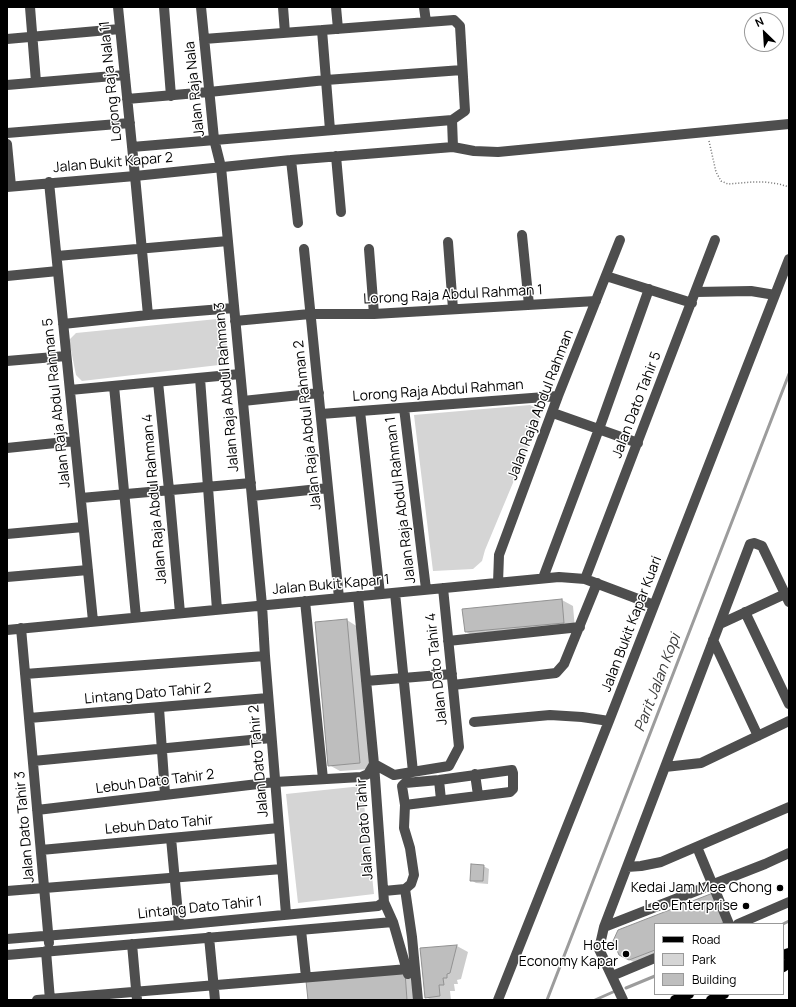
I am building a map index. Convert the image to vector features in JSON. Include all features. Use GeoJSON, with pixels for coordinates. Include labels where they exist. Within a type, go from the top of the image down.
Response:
{"type":"FeatureCollection","features":[{"type":"Feature","properties":{"kind":"main road"},"geometry":{"type":"LineString","coordinates":[[675,1000],[687,995]]}},
{"type":"Feature","properties":{"kind":"main road"},"geometry":{"type":"LineString","coordinates":[[711,1000],[722,995]]}},
{"type":"Feature","properties":{"kind":"street"},"geometry":{"type":"LineString","coordinates":[[30,7],[36,82]]}},
{"type":"Feature","properties":{"kind":"street","name":"Lorong Raja Nala 11"},"geometry":{"type":"LineString","coordinates":[[118,7],[148,315]]}},
{"type":"Feature","properties":{"kind":"street"},"geometry":{"type":"LineString","coordinates":[[164,7],[171,96]]}},
{"type":"Feature","properties":{"kind":"street","name":"Jalan Raja Nala"},"geometry":{"type":"LineString","coordinates":[[201,7],[214,139],[220,167]]}},
{"type":"Feature","properties":{"kind":"street"},"geometry":{"type":"LineString","coordinates":[[283,7],[285,34]]}},
{"type":"Feature","properties":{"kind":"street"},"geometry":{"type":"LineString","coordinates":[[336,7],[338,29]]}},
{"type":"Feature","properties":{"kind":"street"},"geometry":{"type":"LineString","coordinates":[[424,7],[426,22]]}},
{"type":"Feature","properties":{"kind":"street"},"geometry":{"type":"LineString","coordinates":[[132,147],[452,120],[465,112],[460,26],[454,20],[204,39]]}},
{"type":"Feature","properties":{"kind":"street"},"geometry":{"type":"LineString","coordinates":[[7,39],[120,29]]}},
{"type":"Feature","properties":{"kind":"street"},"geometry":{"type":"LineString","coordinates":[[322,30],[330,130]]}},
{"type":"Feature","properties":{"kind":"street"},"geometry":{"type":"LineString","coordinates":[[127,99],[326,80],[462,70]]}},
{"type":"Feature","properties":{"kind":"street"},"geometry":{"type":"LineString","coordinates":[[7,85],[125,75]]}},
{"type":"Feature","properties":{"kind":"street"},"geometry":{"type":"LineString","coordinates":[[452,120],[453,147]]}},
{"type":"Feature","properties":{"kind":"street"},"geometry":{"type":"LineString","coordinates":[[7,133],[130,123]]}},
{"type":"Feature","properties":{"kind":"street","name":"Jalan Bukit Kapar 2"},"geometry":{"type":"LineString","coordinates":[[9,186],[135,176],[336,156],[453,147],[474,151],[498,152],[789,124]]}},
{"type":"Feature","properties":{"kind":"street"},"geometry":{"type":"LineString","coordinates":[[7,144],[9,186]]}},
{"type":"Feature","properties":{"kind":"street"},"geometry":{"type":"LineString","coordinates":[[336,156],[341,212]]}},
{"type":"Feature","properties":{"kind":"street"},"geometry":{"type":"LineString","coordinates":[[291,160],[298,223]]}},
{"type":"Feature","properties":{"kind":"street","name":"Jalan Raja Abdul Rahman 3"},"geometry":{"type":"LineString","coordinates":[[220,167],[262,605]]}},
{"type":"Feature","properties":{"kind":"street","name":"Jalan Raja Abdul Rahman 5"},"geometry":{"type":"LineString","coordinates":[[49,182],[93,621]]}},
{"type":"Feature","properties":{"kind":"street"},"geometry":{"type":"LineString","coordinates":[[522,235],[529,305]]}},
{"type":"Feature","properties":{"kind":"street","name":"Jalan Raja Abdul Rahman"},"geometry":{"type":"LineString","coordinates":[[498,583],[499,555],[553,413],[558,396],[620,240]]}},
{"type":"Feature","properties":{"kind":"street","name":"Jalan Dato Tahir 5"},"geometry":{"type":"LineString","coordinates":[[585,579],[715,240]]}},
{"type":"Feature","properties":{"kind":"street"},"geometry":{"type":"LineString","coordinates":[[56,256],[228,241]]}},
{"type":"Feature","properties":{"kind":"street"},"geometry":{"type":"LineString","coordinates":[[448,242],[453,309]]}},
{"type":"Feature","properties":{"kind":"street","name":"Jalan Raja Abdul Rahman 2"},"geometry":{"type":"LineString","coordinates":[[304,249],[339,598]]}},
{"type":"Feature","properties":{"kind":"street"},"geometry":{"type":"LineString","coordinates":[[369,249],[374,314]]}},
{"type":"Feature","properties":{"kind":"street","name":"Jalan Bukit Kapar Kuari"},"geometry":{"type":"LineString","coordinates":[[498,999],[609,721],[789,259]]}},
{"type":"Feature","properties":{"kind":"street"},"geometry":{"type":"LineString","coordinates":[[7,276],[58,271]]}},
{"type":"Feature","properties":{"kind":"street"},"geometry":{"type":"LineString","coordinates":[[606,276],[692,303]]}},
{"type":"Feature","properties":{"kind":"street"},"geometry":{"type":"LineString","coordinates":[[543,578],[599,429],[649,289]]}},
{"type":"Feature","properties":{"kind":"street"},"geometry":{"type":"LineString","coordinates":[[696,292],[751,291],[775,295]]}},
{"type":"Feature","properties":{"kind":"street","name":"Lorong Raja Abdul Rahman 1"},"geometry":{"type":"LineString","coordinates":[[235,321],[310,314],[374,314],[596,300]]}},
{"type":"Feature","properties":{"kind":"street"},"geometry":{"type":"LineString","coordinates":[[63,324],[234,308]]}},
{"type":"Feature","properties":{"kind":"street"},"geometry":{"type":"LineString","coordinates":[[7,361],[66,356]]}},
{"type":"Feature","properties":{"kind":"street"},"geometry":{"type":"LineString","coordinates":[[70,390],[240,374]]}},
{"type":"Feature","properties":{"kind":"street"},"geometry":{"type":"LineString","coordinates":[[200,378],[217,610]]}},
{"type":"Feature","properties":{"kind":"street","name":"Jalan Raja Abdul Rahman 4"},"geometry":{"type":"LineString","coordinates":[[158,382],[180,613]]}},
{"type":"Feature","properties":{"kind":"street"},"geometry":{"type":"LineString","coordinates":[[114,386],[136,618]]}},
{"type":"Feature","properties":{"kind":"street"},"geometry":{"type":"LineString","coordinates":[[243,401],[319,393]]}},
{"type":"Feature","properties":{"kind":"street","name":"Lorong Raja Abdul Rahman"},"geometry":{"type":"LineString","coordinates":[[320,414],[558,396]]}},
{"type":"Feature","properties":{"kind":"street","name":"Jalan Raja Abdul Rahman 1"},"geometry":{"type":"LineString","coordinates":[[404,408],[426,590]]}},
{"type":"Feature","properties":{"kind":"street"},"geometry":{"type":"LineString","coordinates":[[360,411],[380,594]]}},
{"type":"Feature","properties":{"kind":"street"},"geometry":{"type":"LineString","coordinates":[[553,413],[638,443]]}},
{"type":"Feature","properties":{"kind":"street"},"geometry":{"type":"LineString","coordinates":[[7,448],[75,441]]}},
{"type":"Feature","properties":{"kind":"street"},"geometry":{"type":"LineString","coordinates":[[81,498],[251,483]]}},
{"type":"Feature","properties":{"kind":"street"},"geometry":{"type":"LineString","coordinates":[[252,496],[328,488]]}},
{"type":"Feature","properties":{"kind":"street"},"geometry":{"type":"LineString","coordinates":[[7,534],[83,527]]}},
{"type":"Feature","properties":{"kind":"street"},"geometry":{"type":"LineString","coordinates":[[622,1000],[599,949],[604,927],[750,544],[754,543],[762,546],[787,598],[745,612],[720,624]]}},
{"type":"Feature","properties":{"kind":"street"},"geometry":{"type":"LineString","coordinates":[[7,577],[88,570]]}},
{"type":"Feature","properties":{"kind":"street","name":"Jalan Bukit Kapar 1"},"geometry":{"type":"LineString","coordinates":[[7,630],[559,577],[585,579],[654,605]]}},
{"type":"Feature","properties":{"kind":"street"},"geometry":{"type":"LineString","coordinates":[[453,685],[556,673],[564,664],[597,583]]}},
{"type":"Feature","properties":{"kind":"street","name":"Jalan Dato Tahir 4"},"geometry":{"type":"LineString","coordinates":[[413,772],[449,766],[459,747],[443,588]]}},
{"type":"Feature","properties":{"kind":"street"},"geometry":{"type":"LineString","coordinates":[[374,764],[394,775],[413,772],[395,592]]}},
{"type":"Feature","properties":{"kind":"street","name":"Jalan Dato Tahir"},"geometry":{"type":"LineString","coordinates":[[358,596],[374,764],[384,897],[408,969],[412,1000]]}},
{"type":"Feature","properties":{"kind":"street"},"geometry":{"type":"LineString","coordinates":[[305,601],[323,779]]}},
{"type":"Feature","properties":{"kind":"street","name":"Jalan Dato Tahir 2"},"geometry":{"type":"LineString","coordinates":[[262,605],[268,698],[286,914]]}},
{"type":"Feature","properties":{"kind":"street"},"geometry":{"type":"LineString","coordinates":[[745,612],[789,704]]}},
{"type":"Feature","properties":{"kind":"street"},"geometry":{"type":"LineString","coordinates":[[448,641],[580,626]]}},
{"type":"Feature","properties":{"kind":"street","name":"Jalan Dato Tahir 3"},"geometry":{"type":"LineString","coordinates":[[21,628],[49,937],[48,951],[50,999]]}},
{"type":"Feature","properties":{"kind":"street"},"geometry":{"type":"LineString","coordinates":[[713,640],[758,736]]}},
{"type":"Feature","properties":{"kind":"street"},"geometry":{"type":"LineString","coordinates":[[25,674],[265,656]]}},
{"type":"Feature","properties":{"kind":"street"},"geometry":{"type":"LineString","coordinates":[[366,681],[452,674]]}},
{"type":"Feature","properties":{"kind":"street","name":"Lintang Dato Tahir 2"},"geometry":{"type":"LineString","coordinates":[[29,718],[268,698]]}},
{"type":"Feature","properties":{"kind":"street"},"geometry":{"type":"LineString","coordinates":[[159,708],[164,794]]}},
{"type":"Feature","properties":{"kind":"street"},"geometry":{"type":"LineString","coordinates":[[474,722],[550,715],[582,717],[609,721]]}},
{"type":"Feature","properties":{"kind":"street"},"geometry":{"type":"LineString","coordinates":[[665,767],[701,763],[789,721]]}},
{"type":"Feature","properties":{"kind":"street"},"geometry":{"type":"LineString","coordinates":[[33,760],[272,738]]}},
{"type":"Feature","properties":{"kind":"street","name":"Lebuh Dato Tahir 2"},"geometry":{"type":"LineString","coordinates":[[37,810],[275,782],[361,777],[368,774],[374,764]]}},
{"type":"Feature","properties":{"kind":"street"},"geometry":{"type":"LineString","coordinates":[[405,805],[510,792],[513,789],[512,770],[439,780],[405,782],[402,786],[405,805],[404,828],[410,848],[414,875],[411,884],[405,889],[412,937],[418,1000]]}},
{"type":"Feature","properties":{"kind":"street"},"geometry":{"type":"LineString","coordinates":[[475,774],[478,795]]}},
{"type":"Feature","properties":{"kind":"street"},"geometry":{"type":"LineString","coordinates":[[439,780],[441,800]]}},
{"type":"Feature","properties":{"kind":"street"},"geometry":{"type":"LineString","coordinates":[[627,867],[661,862],[789,807]]}},
{"type":"Feature","properties":{"kind":"street","name":"Lebuh Dato Tahir"},"geometry":{"type":"LineString","coordinates":[[41,850],[279,828]]}},
{"type":"Feature","properties":{"kind":"street"},"geometry":{"type":"LineString","coordinates":[[171,838],[179,925]]}},
{"type":"Feature","properties":{"kind":"street"},"geometry":{"type":"LineString","coordinates":[[696,847],[729,923]]}},
{"type":"Feature","properties":{"kind":"street"},"geometry":{"type":"LineString","coordinates":[[604,927],[789,853]]}},
{"type":"Feature","properties":{"kind":"street"},"geometry":{"type":"LineString","coordinates":[[7,891],[282,869]]}},
{"type":"Feature","properties":{"kind":"street","name":"Lintang Dato Tahir 1"},"geometry":{"type":"LineString","coordinates":[[7,939],[49,937],[378,906],[384,897],[405,889]]}},
{"type":"Feature","properties":{"kind":"street"},"geometry":{"type":"LineString","coordinates":[[740,923],[789,902]]}},
{"type":"Feature","properties":{"kind":"street"},"geometry":{"type":"LineString","coordinates":[[7,955],[393,922]]}},
{"type":"Feature","properties":{"kind":"street"},"geometry":{"type":"LineString","coordinates":[[302,930],[306,977]]}},
{"type":"Feature","properties":{"kind":"street"},"geometry":{"type":"LineString","coordinates":[[209,937],[215,1000]]}},
{"type":"Feature","properties":{"kind":"street"},"geometry":{"type":"LineString","coordinates":[[132,944],[137,996]]}},
{"type":"Feature","properties":{"kind":"street"},"geometry":{"type":"LineString","coordinates":[[614,981],[654,959]]}},
{"type":"Feature","properties":{"kind":"street"},"geometry":{"type":"LineString","coordinates":[[37,1000],[137,996],[213,985],[408,969]]}},
{"type":"Feature","properties":{"kind":"path"},"geometry":{"type":"LineString","coordinates":[[707,132],[716,172],[721,181],[728,184],[765,182],[789,187]]}},
{"type":"Feature","properties":{"kind":"green space"},"geometry":{"type":"Polygon","coordinates":[[[217,319],[225,323],[228,362],[219,365],[82,381],[76,375],[69,340],[76,333],[217,319]]]}},
{"type":"Feature","properties":{"kind":"green space"},"geometry":{"type":"Polygon","coordinates":[[[530,405],[538,409],[540,418],[485,550],[482,561],[473,569],[433,571],[414,415],[530,405]]]}},
{"type":"Feature","properties":{"kind":"green space"},"geometry":{"type":"Polygon","coordinates":[[[362,786],[374,894],[298,903],[286,794],[362,786]]]}},
{"type":"Feature","properties":{"kind":"building"},"geometry":{"type":"Polygon","coordinates":[[[562,599],[564,623],[465,632],[462,609],[562,599]]]}},
{"type":"Feature","properties":{"kind":"building"},"geometry":{"type":"Polygon","coordinates":[[[347,619],[360,763],[328,766],[315,622],[347,619]]]}},
{"type":"Feature","properties":{"kind":"building"},"geometry":{"type":"Polygon","coordinates":[[[471,864],[484,865],[483,881],[470,881],[471,864]]]}},
{"type":"Feature","properties":{"kind":"building"},"geometry":{"type":"Polygon","coordinates":[[[713,893],[724,922],[654,923],[654,950],[629,960],[619,955],[613,941],[618,930],[713,893]]]}},
{"type":"Feature","properties":{"kind":"building"},"geometry":{"type":"Polygon","coordinates":[[[457,945],[450,973],[447,974],[447,978],[443,978],[444,985],[439,985],[440,996],[425,998],[420,948],[457,945]]]}},
{"type":"Feature","properties":{"kind":"building"},"geometry":{"type":"Polygon","coordinates":[[[405,972],[407,1000],[308,1000],[306,981],[405,972]]]}},
{"type":"Feature","properties":{"kind":"waterway","name":"Parit Jalan Kopi"},"geometry":{"type":"LineString","coordinates":[[547,1000],[789,374]]}},
{"type":"Feature","properties":{"kind":"waterway"},"geometry":{"type":"LineString","coordinates":[[784,924],[789,921]]}},
{"type":"Feature","properties":{"kind":"waterway"},"geometry":{"type":"LineString","coordinates":[[626,988],[654,976]]}},
{"type":"Feature","properties":{"kind":"waterway"},"geometry":{"type":"LineString","coordinates":[[595,1000],[613,992]]}},
{"type":"Feature","properties":{"kind":"place","name":"Kedai Jam Mee Chong"},"geometry":{"type":"Point","coordinates":[780,888]}},
{"type":"Feature","properties":{"kind":"place","name":"Leo Enterprise"},"geometry":{"type":"Point","coordinates":[746,906]}},
{"type":"Feature","properties":{"kind":"place","name":"Hotel Economy Kapar"},"geometry":{"type":"Point","coordinates":[626,954]}}]}
